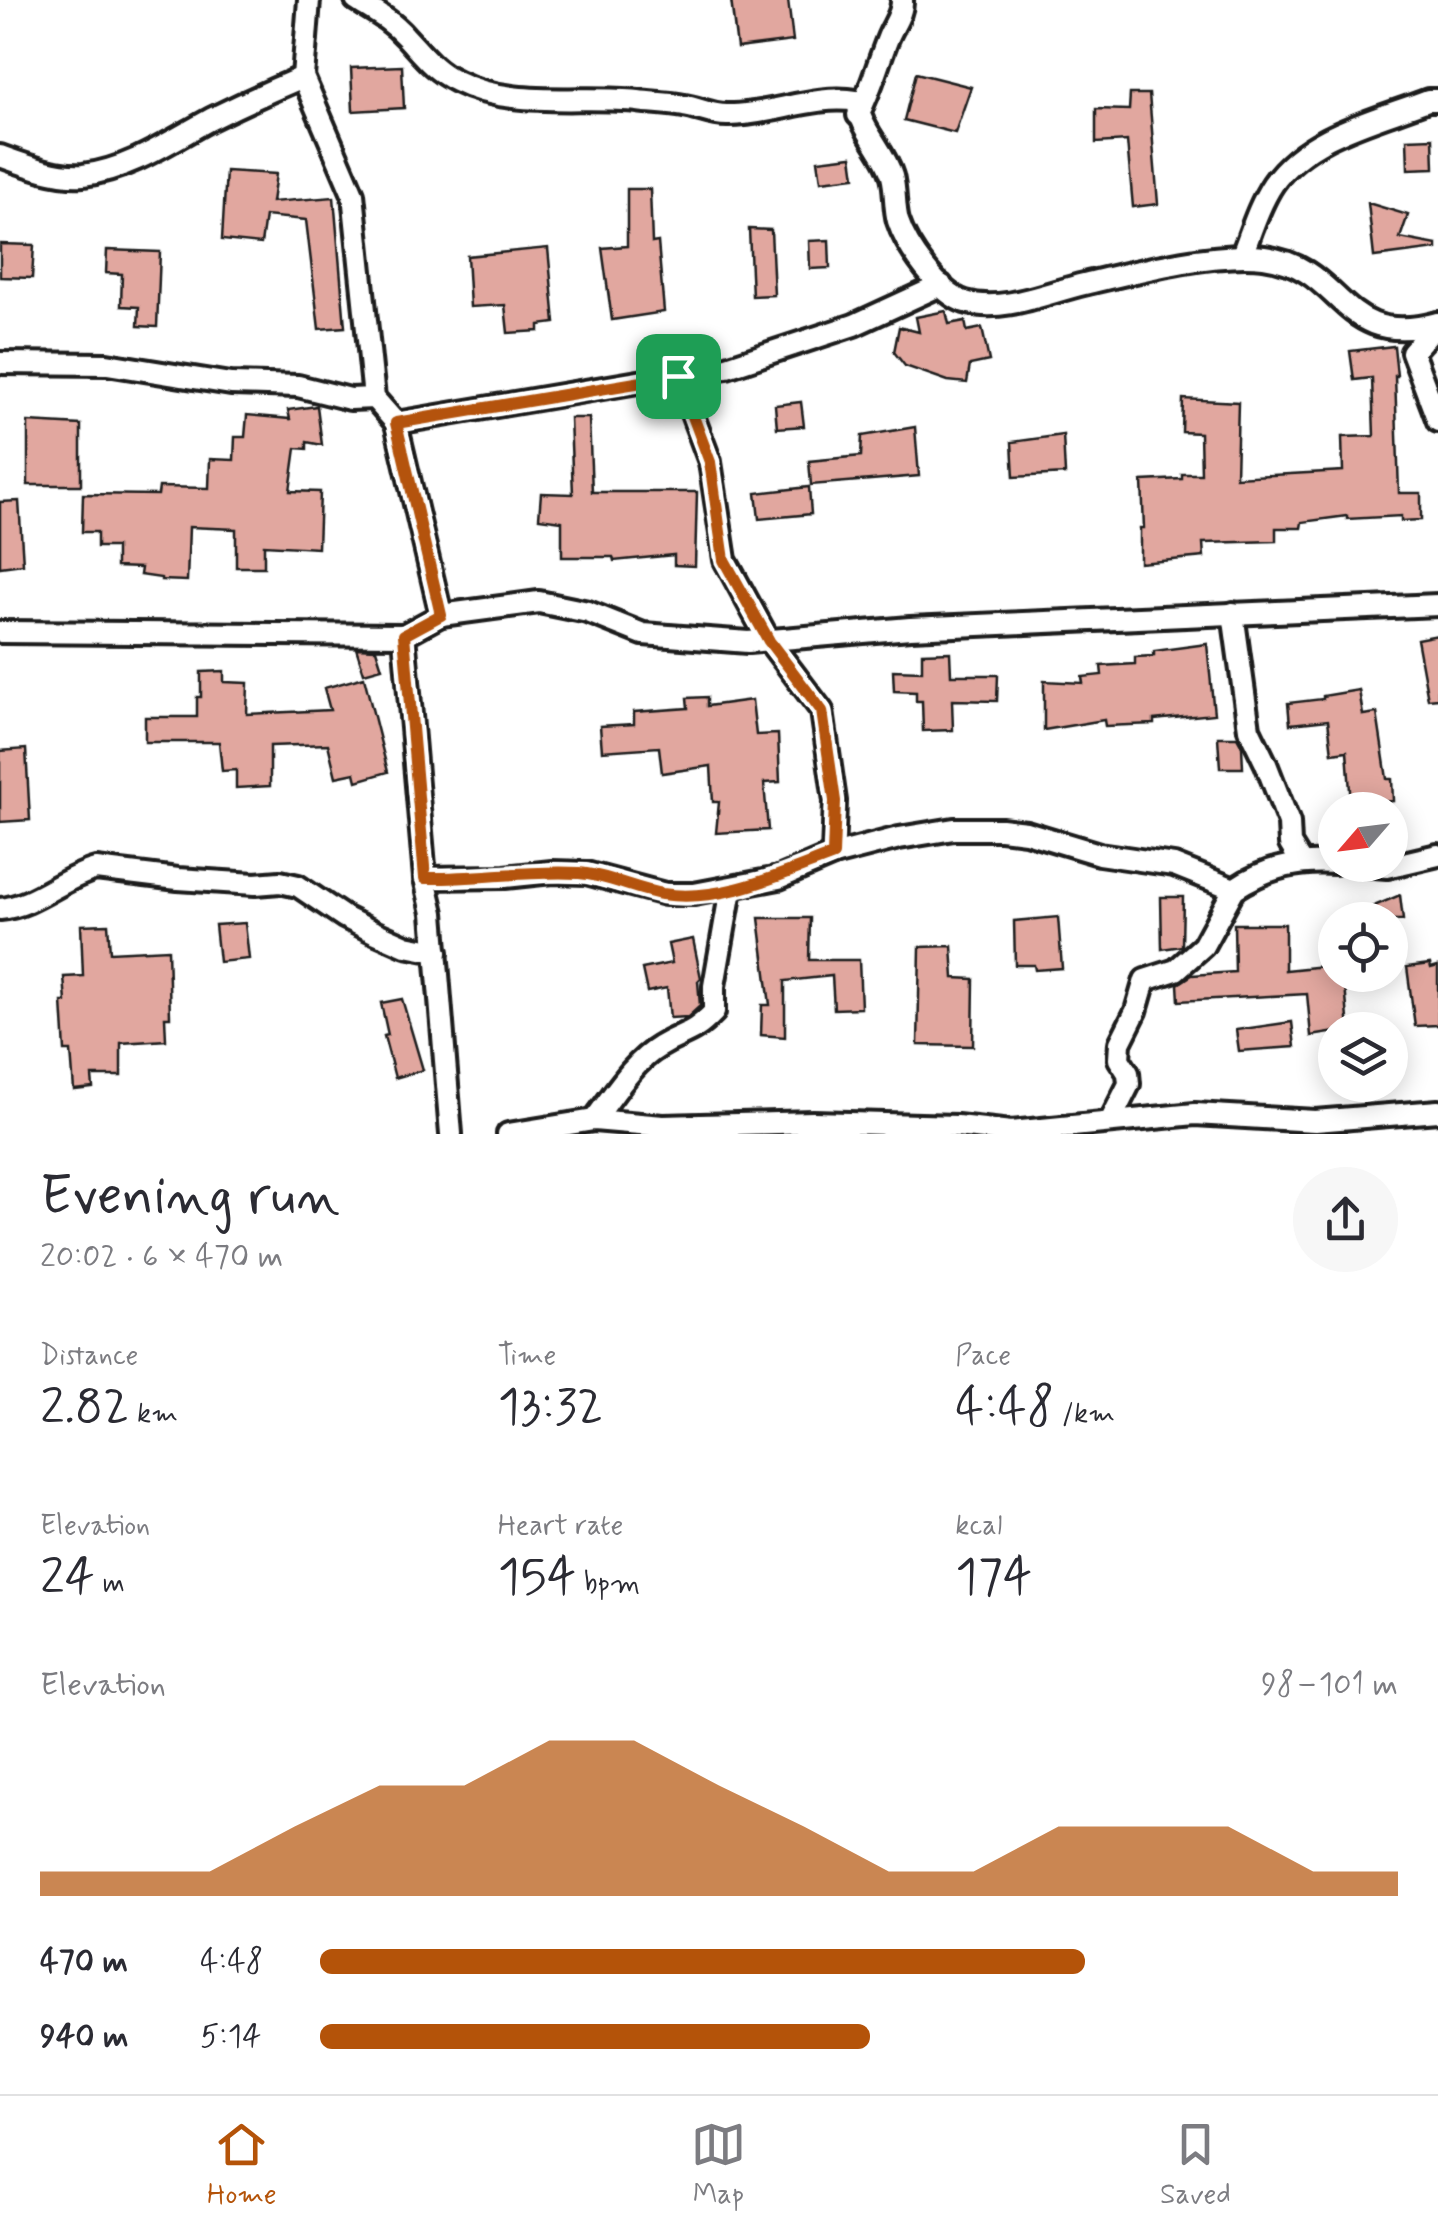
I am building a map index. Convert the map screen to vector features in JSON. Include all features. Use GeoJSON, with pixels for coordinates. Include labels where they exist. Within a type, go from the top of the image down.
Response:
{"type":"FeatureCollection","features":[{"type":"Feature","properties":{"kind":"street"},"geometry":{"type":"LineString","coordinates":[[308,0],[304,77],[352,194],[374,398],[396,423],[441,615]]}},
{"type":"Feature","properties":{"kind":"street"},"geometry":{"type":"LineString","coordinates":[[356,0],[375,10],[404,35],[438,71],[480,91],[538,98],[620,99],[684,106],[723,116],[764,114],[832,97],[857,101],[858,114],[892,175],[898,222],[925,269],[960,301],[1006,304],[1138,270],[1242,255],[1290,262],[1310,273],[1364,322],[1388,330],[1438,323]]}},
{"type":"Feature","properties":{"kind":"street"},"geometry":{"type":"LineString","coordinates":[[858,114],[876,80],[902,0]]}},
{"type":"Feature","properties":{"kind":"street"},"geometry":{"type":"LineString","coordinates":[[0,156],[56,173],[82,175],[107,169],[156,150],[224,113],[304,77]]}},
{"type":"Feature","properties":{"kind":"street"},"geometry":{"type":"LineString","coordinates":[[1242,255],[1274,183],[1306,151],[1348,130],[1428,100],[1438,100]]}},
{"type":"Feature","properties":{"kind":"street"},"geometry":{"type":"LineString","coordinates":[[396,423],[727,368],[806,343],[941,285]]}},
{"type":"Feature","properties":{"kind":"street"},"geometry":{"type":"LineString","coordinates":[[1438,323],[1412,352],[1438,421]]}},
{"type":"Feature","properties":{"kind":"street"},"geometry":{"type":"LineString","coordinates":[[0,362],[106,364],[231,384],[298,386],[350,399],[374,398]]}},
{"type":"Feature","properties":{"kind":"street"},"geometry":{"type":"LineString","coordinates":[[678,376],[710,462],[724,560],[769,641],[822,711],[835,801],[833,855]]}},
{"type":"Feature","properties":{"kind":"street"},"geometry":{"type":"LineString","coordinates":[[0,632],[404,635],[441,615],[539,602],[563,605],[643,634],[769,641],[910,628],[1438,606]]}},
{"type":"Feature","properties":{"kind":"street"},"geometry":{"type":"LineString","coordinates":[[1233,613],[1249,729],[1288,822],[1290,844],[1301,862]]}},
{"type":"Feature","properties":{"kind":"street"},"geometry":{"type":"LineString","coordinates":[[404,635],[425,878],[434,913],[451,1134]]}},
{"type":"Feature","properties":{"kind":"street"},"geometry":{"type":"LineString","coordinates":[[425,878],[552,872],[586,874],[664,894],[732,889],[780,878],[833,855],[954,828],[1026,832],[1099,854],[1174,865],[1234,888]]}},
{"type":"Feature","properties":{"kind":"street"},"geometry":{"type":"LineString","coordinates":[[1408,864],[1438,855]]}},
{"type":"Feature","properties":{"kind":"street"},"geometry":{"type":"LineString","coordinates":[[1110,1120],[1128,1084],[1128,1073],[1119,1059],[1120,1043],[1136,1011],[1145,980],[1176,970],[1202,946],[1234,888],[1281,866],[1318,862]]}},
{"type":"Feature","properties":{"kind":"street"},"geometry":{"type":"LineString","coordinates":[[0,909],[18,907],[96,870],[255,884],[280,882],[298,886],[344,918],[406,946],[437,952]]}},
{"type":"Feature","properties":{"kind":"street"},"geometry":{"type":"LineString","coordinates":[[594,1120],[638,1064],[659,1047],[695,1032],[714,1012],[714,986],[732,889]]}},
{"type":"Feature","properties":{"kind":"street"},"geometry":{"type":"LineString","coordinates":[[508,1134],[594,1120],[663,1126],[814,1122],[957,1126],[1010,1132],[1195,1114],[1315,1121],[1438,1111]]}},
{"type":"Feature","properties":{"kind":"building"},"geometry":{"type":"Polygon","coordinates":[[[731,0],[788,0],[793,41],[737,48],[731,0]]]}},
{"type":"Feature","properties":{"kind":"building"},"geometry":{"type":"Polygon","coordinates":[[[402,66],[404,108],[353,111],[351,68],[402,66]]]}},
{"type":"Feature","properties":{"kind":"building"},"geometry":{"type":"Polygon","coordinates":[[[916,73],[971,87],[955,133],[904,120],[916,73]]]}},
{"type":"Feature","properties":{"kind":"building"},"geometry":{"type":"Polygon","coordinates":[[[1130,94],[1149,94],[1158,204],[1133,207],[1127,141],[1096,143],[1096,109],[1129,110],[1130,94]]]}},
{"type":"Feature","properties":{"kind":"building"},"geometry":{"type":"Polygon","coordinates":[[[1433,138],[1434,168],[1408,169],[1407,139],[1433,138]]]}},
{"type":"Feature","properties":{"kind":"building"},"geometry":{"type":"Polygon","coordinates":[[[852,156],[855,177],[821,181],[818,160],[852,156]]]}},
{"type":"Feature","properties":{"kind":"building"},"geometry":{"type":"Polygon","coordinates":[[[226,171],[276,174],[272,202],[334,197],[345,327],[319,329],[306,220],[265,216],[261,244],[222,240],[226,171]]]}},
{"type":"Feature","properties":{"kind":"building"},"geometry":{"type":"Polygon","coordinates":[[[627,189],[650,189],[652,243],[658,242],[664,312],[612,320],[602,248],[627,246],[627,189]]]}},
{"type":"Feature","properties":{"kind":"building"},"geometry":{"type":"Polygon","coordinates":[[[1368,203],[1408,215],[1400,238],[1437,245],[1437,249],[1374,257],[1368,203]]]}},
{"type":"Feature","properties":{"kind":"building"},"geometry":{"type":"Polygon","coordinates":[[[749,229],[771,230],[774,295],[752,296],[749,229]]]}},
{"type":"Feature","properties":{"kind":"building"},"geometry":{"type":"Polygon","coordinates":[[[829,240],[830,268],[810,269],[809,241],[829,240]]]}},
{"type":"Feature","properties":{"kind":"building"},"geometry":{"type":"Polygon","coordinates":[[[0,244],[34,245],[32,278],[0,277],[0,244]]]}},
{"type":"Feature","properties":{"kind":"building"},"geometry":{"type":"Polygon","coordinates":[[[548,248],[555,323],[539,325],[539,331],[508,333],[505,305],[470,307],[467,256],[548,248]]]}},
{"type":"Feature","properties":{"kind":"building"},"geometry":{"type":"Polygon","coordinates":[[[107,250],[160,252],[157,327],[138,326],[139,307],[121,306],[122,274],[106,273],[107,250]]]}},
{"type":"Feature","properties":{"kind":"building"},"geometry":{"type":"Polygon","coordinates":[[[946,311],[949,324],[965,321],[967,331],[982,328],[989,361],[970,365],[967,383],[948,381],[905,366],[894,352],[899,327],[919,332],[916,317],[946,311]]]}},
{"type":"Feature","properties":{"kind":"building"},"geometry":{"type":"Polygon","coordinates":[[[1394,346],[1399,493],[1421,493],[1421,520],[1347,516],[1302,522],[1301,528],[1276,528],[1276,541],[1203,543],[1204,557],[1140,563],[1140,528],[1144,528],[1142,481],[1201,474],[1200,433],[1182,432],[1183,399],[1238,402],[1236,477],[1343,471],[1342,437],[1374,436],[1372,378],[1354,380],[1350,351],[1394,346]]]}},
{"type":"Feature","properties":{"kind":"building"},"geometry":{"type":"Polygon","coordinates":[[[801,402],[804,426],[777,428],[775,405],[801,402]]]}},
{"type":"Feature","properties":{"kind":"building"},"geometry":{"type":"Polygon","coordinates":[[[317,406],[322,445],[307,442],[307,449],[296,448],[290,491],[320,492],[318,548],[264,545],[264,567],[236,567],[236,529],[189,527],[187,581],[161,580],[140,575],[141,568],[116,567],[116,547],[97,547],[97,532],[82,532],[83,494],[158,495],[159,487],[209,488],[210,459],[234,460],[235,437],[245,437],[247,415],[290,419],[288,410],[317,406]]]}},
{"type":"Feature","properties":{"kind":"building"},"geometry":{"type":"Polygon","coordinates":[[[570,418],[589,418],[592,492],[697,492],[695,566],[674,565],[674,555],[614,561],[613,557],[562,557],[562,521],[539,518],[541,493],[573,494],[570,418]]]}},
{"type":"Feature","properties":{"kind":"building"},"geometry":{"type":"Polygon","coordinates":[[[28,422],[81,425],[81,485],[28,485],[28,422]]]}},
{"type":"Feature","properties":{"kind":"building"},"geometry":{"type":"Polygon","coordinates":[[[915,427],[919,476],[811,485],[809,461],[861,456],[862,436],[915,427]]]}},
{"type":"Feature","properties":{"kind":"building"},"geometry":{"type":"Polygon","coordinates":[[[1063,435],[1065,474],[1014,477],[1012,442],[1063,435]]]}},
{"type":"Feature","properties":{"kind":"building"},"geometry":{"type":"Polygon","coordinates":[[[809,487],[811,514],[759,519],[756,493],[809,487]]]}},
{"type":"Feature","properties":{"kind":"building"},"geometry":{"type":"Polygon","coordinates":[[[19,501],[23,564],[0,567],[0,502],[19,501]]]}},
{"type":"Feature","properties":{"kind":"building"},"geometry":{"type":"Polygon","coordinates":[[[1438,635],[1438,698],[1428,699],[1417,639],[1438,635]]]}},
{"type":"Feature","properties":{"kind":"building"},"geometry":{"type":"Polygon","coordinates":[[[1207,644],[1214,714],[1154,720],[1154,724],[1105,726],[1104,720],[1044,730],[1044,681],[1083,683],[1082,677],[1102,675],[1101,666],[1135,664],[1135,657],[1154,656],[1154,651],[1207,644]]]}},
{"type":"Feature","properties":{"kind":"building"},"geometry":{"type":"Polygon","coordinates":[[[356,648],[376,649],[382,668],[364,673],[356,648]]]}},
{"type":"Feature","properties":{"kind":"building"},"geometry":{"type":"Polygon","coordinates":[[[950,652],[951,675],[998,675],[997,701],[952,700],[953,730],[923,731],[922,701],[916,701],[916,692],[894,691],[893,670],[922,671],[922,653],[950,652]]]}},
{"type":"Feature","properties":{"kind":"building"},"geometry":{"type":"Polygon","coordinates":[[[224,671],[224,682],[248,683],[247,714],[330,710],[324,688],[364,677],[388,772],[357,781],[355,773],[336,777],[328,744],[270,746],[270,786],[236,788],[236,770],[222,771],[219,742],[145,742],[145,717],[197,717],[201,672],[224,671]]]}},
{"type":"Feature","properties":{"kind":"building"},"geometry":{"type":"Polygon","coordinates":[[[1359,690],[1363,715],[1377,713],[1393,792],[1350,792],[1347,751],[1332,753],[1328,720],[1290,724],[1288,703],[1359,690]]]}},
{"type":"Feature","properties":{"kind":"building"},"geometry":{"type":"Polygon","coordinates":[[[707,697],[707,706],[752,700],[756,735],[778,734],[780,782],[764,783],[768,830],[716,833],[719,802],[713,802],[711,766],[662,773],[659,747],[602,751],[600,726],[634,724],[634,712],[688,708],[687,698],[707,697]]]}},
{"type":"Feature","properties":{"kind":"building"},"geometry":{"type":"Polygon","coordinates":[[[1218,737],[1237,737],[1242,746],[1243,768],[1220,768],[1218,737]]]}},
{"type":"Feature","properties":{"kind":"building"},"geometry":{"type":"Polygon","coordinates":[[[26,749],[30,820],[0,822],[0,751],[26,749]]]}},
{"type":"Feature","properties":{"kind":"building"},"geometry":{"type":"Polygon","coordinates":[[[1161,897],[1183,897],[1182,946],[1162,949],[1161,897]]]}},
{"type":"Feature","properties":{"kind":"building"},"geometry":{"type":"Polygon","coordinates":[[[1058,917],[1062,968],[1035,970],[1034,965],[1015,965],[1014,921],[1058,917]]]}},
{"type":"Feature","properties":{"kind":"building"},"geometry":{"type":"Polygon","coordinates":[[[759,918],[810,918],[809,960],[859,960],[861,1008],[834,1009],[832,976],[785,981],[785,1037],[761,1035],[762,1005],[770,1005],[759,918]]]}},
{"type":"Feature","properties":{"kind":"building"},"geometry":{"type":"Polygon","coordinates":[[[245,923],[249,959],[219,962],[215,925],[245,923]]]}},
{"type":"Feature","properties":{"kind":"building"},"geometry":{"type":"Polygon","coordinates":[[[108,924],[110,952],[168,949],[170,1017],[165,1017],[166,1040],[121,1043],[121,1076],[92,1076],[93,1088],[74,1090],[71,1051],[65,1051],[64,977],[83,976],[81,925],[108,924]]]}},
{"type":"Feature","properties":{"kind":"building"},"geometry":{"type":"Polygon","coordinates":[[[1234,924],[1285,924],[1285,970],[1318,967],[1318,992],[1346,992],[1347,1012],[1318,1012],[1318,1035],[1311,1036],[1307,994],[1179,1001],[1178,984],[1192,975],[1235,972],[1234,924]]]}},
{"type":"Feature","properties":{"kind":"building"},"geometry":{"type":"Polygon","coordinates":[[[693,939],[701,978],[700,1006],[688,1017],[670,1018],[667,988],[647,992],[642,969],[672,963],[668,944],[693,939]]]}},
{"type":"Feature","properties":{"kind":"building"},"geometry":{"type":"Polygon","coordinates":[[[952,946],[954,978],[974,979],[973,1046],[918,1045],[920,947],[952,946]]]}},
{"type":"Feature","properties":{"kind":"building"},"geometry":{"type":"Polygon","coordinates":[[[1438,966],[1438,1025],[1415,1026],[1408,967],[1438,966]]]}},
{"type":"Feature","properties":{"kind":"building"},"geometry":{"type":"Polygon","coordinates":[[[402,999],[423,1070],[395,1078],[384,1036],[388,1035],[381,1003],[402,999]]]}},
{"type":"Feature","properties":{"kind":"building"},"geometry":{"type":"Polygon","coordinates":[[[1292,1022],[1295,1047],[1239,1051],[1236,1030],[1292,1022]]]}},
{"type":"Feature","properties":{"kind":"route"},"geometry":{"type":"LineString","coordinates":[[678,376],[710,462],[724,560],[769,641],[822,711],[835,801],[833,855],[780,878],[694,894],[664,894],[586,874],[425,878],[404,635],[441,615],[396,423],[678,376]]}}]}
